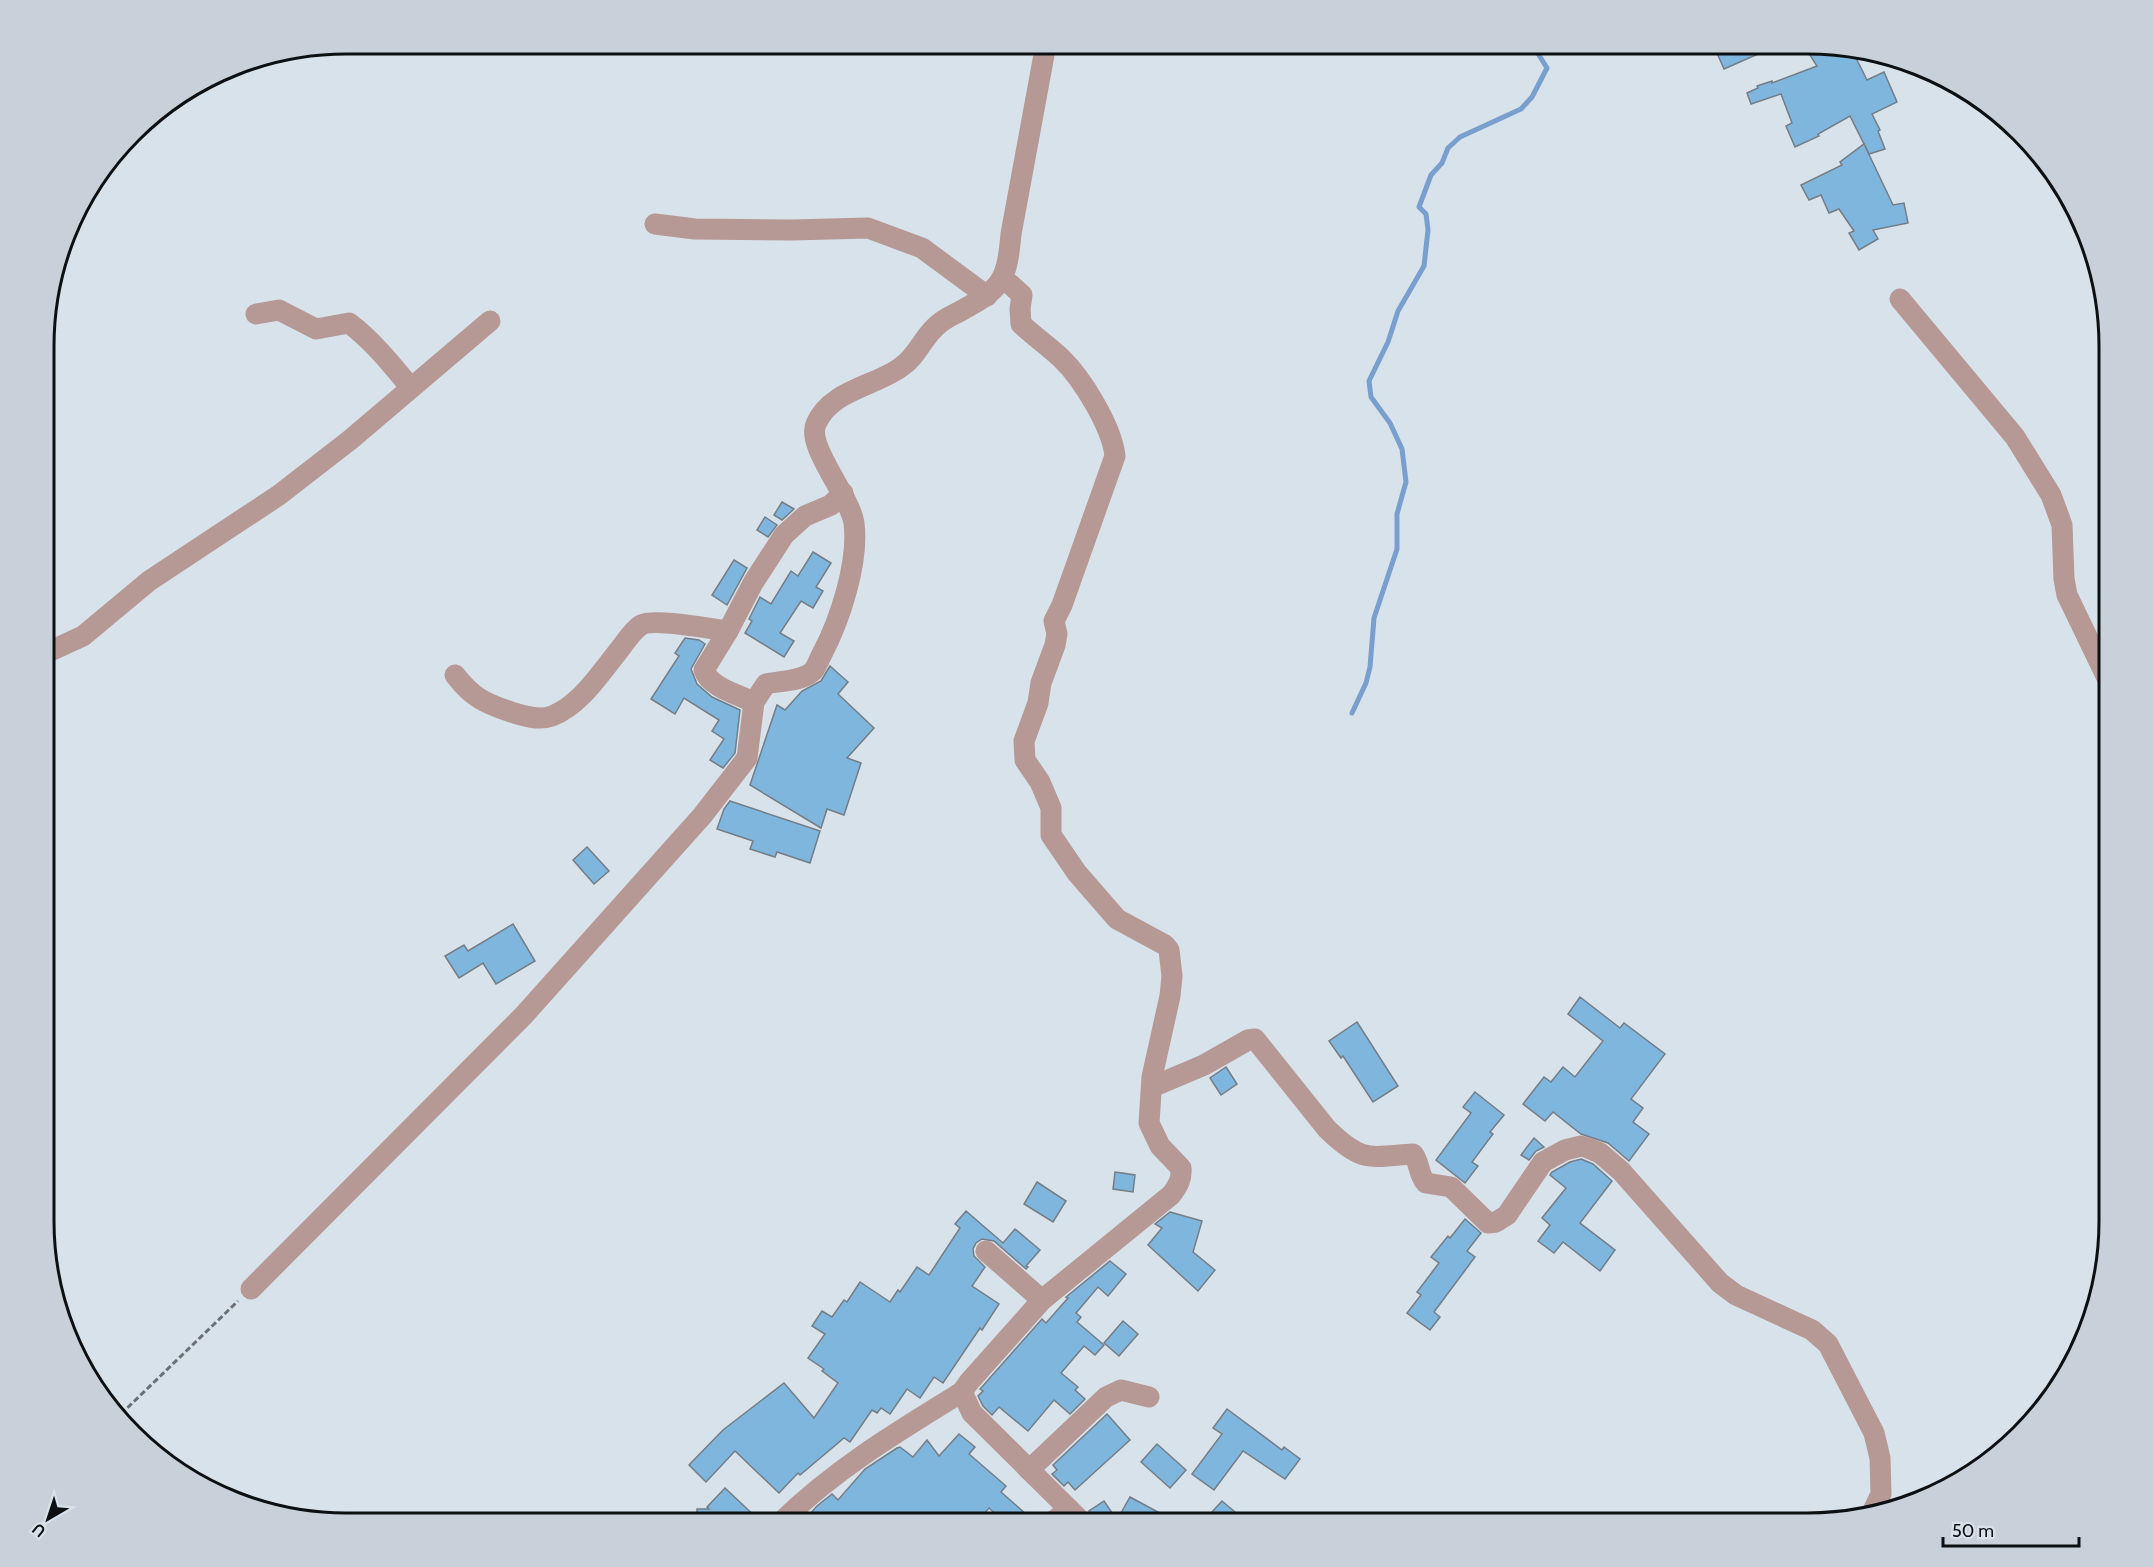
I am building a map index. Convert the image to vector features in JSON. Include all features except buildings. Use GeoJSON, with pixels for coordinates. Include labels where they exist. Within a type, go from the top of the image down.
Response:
{"type":"FeatureCollection","features":[{"type":"Feature","properties":{"kind":"street"},"geometry":{"type":"LineString","coordinates":[[994,289],[1009,259],[1011,234],[1044,54]]}},
{"type":"Feature","properties":{"kind":"street"},"geometry":{"type":"LineString","coordinates":[[655,224],[695,228],[781,230],[868,228],[922,248],[994,289]]}},
{"type":"Feature","properties":{"kind":"street"},"geometry":{"type":"LineString","coordinates":[[251,1289],[524,1015],[702,816],[747,758],[754,702],[766,684],[800,679],[813,671],[844,602],[853,559],[854,523],[843,493],[816,445],[814,426],[820,416],[842,395],[901,368],[938,323],[994,289],[1010,284],[1022,295],[1020,309],[1022,324],[1063,360],[1092,399],[1114,441],[1115,456],[1062,605],[1054,621],[1057,634],[1055,645],[1024,741],[1025,760],[1040,782],[1051,808],[1051,835],[1077,873],[1117,919],[1165,945],[1169,950],[1172,976],[1170,996],[1156,1054],[1149,1123],[1160,1146],[1181,1168],[1182,1176],[1178,1187],[1171,1195],[1042,1300],[962,1392],[878,1443],[836,1473],[791,1513]]}},
{"type":"Feature","properties":{"kind":"street"},"geometry":{"type":"LineString","coordinates":[[1900,299],[2015,437],[2051,495],[2062,525],[2064,579],[2067,595],[2099,661]]}},
{"type":"Feature","properties":{"kind":"street"},"geometry":{"type":"LineString","coordinates":[[256,314],[279,310],[316,329],[349,323],[385,357],[411,388]]}},
{"type":"Feature","properties":{"kind":"street"},"geometry":{"type":"LineString","coordinates":[[54,649],[83,636],[149,581],[279,495],[350,440],[490,321]]}},
{"type":"Feature","properties":{"kind":"street"},"geometry":{"type":"LineString","coordinates":[[754,702],[724,689],[705,674],[704,670],[728,632],[753,583],[784,535],[805,516],[831,505],[843,493]]}},
{"type":"Feature","properties":{"kind":"street"},"geometry":{"type":"LineString","coordinates":[[455,675],[476,698],[525,717],[550,717],[568,707],[584,693],[642,624],[655,622],[728,632]]}},
{"type":"Feature","properties":{"kind":"street"},"geometry":{"type":"LineString","coordinates":[[1152,1082],[1188,1073],[1248,1040],[1255,1039],[1327,1129],[1340,1141],[1355,1152],[1370,1157],[1413,1154],[1423,1180],[1430,1185],[1443,1185],[1451,1188],[1488,1223],[1496,1222],[1507,1215],[1536,1170],[1548,1159],[1565,1150],[1581,1146],[1600,1153],[1621,1171],[1706,1270],[1720,1283],[1736,1295],[1812,1330],[1828,1344],[1874,1432],[1880,1458],[1881,1494],[1876,1504]]}},
{"type":"Feature","properties":{"kind":"street"},"geometry":{"type":"LineString","coordinates":[[986,1251],[1042,1300]]}},
{"type":"Feature","properties":{"kind":"street"},"geometry":{"type":"LineString","coordinates":[[1029,1470],[1106,1397],[1121,1390],[1149,1397]]}},
{"type":"Feature","properties":{"kind":"street"},"geometry":{"type":"LineString","coordinates":[[962,1392],[972,1413],[1073,1513]]}},
{"type":"Feature","properties":{"kind":"path"},"geometry":{"type":"LineString","coordinates":[[124,1411],[251,1289]]}},
{"type":"Feature","properties":{"kind":"waterway"},"geometry":{"type":"LineString","coordinates":[[1352,713],[1366,683],[1370,667],[1374,618],[1397,549],[1397,514],[1406,482],[1402,449],[1390,423],[1371,397],[1369,381],[1388,342],[1398,311],[1424,266],[1428,230],[1426,214],[1419,207],[1431,175],[1442,163],[1448,148],[1460,137],[1521,109],[1532,97],[1547,68],[1538,54]]}}]}
